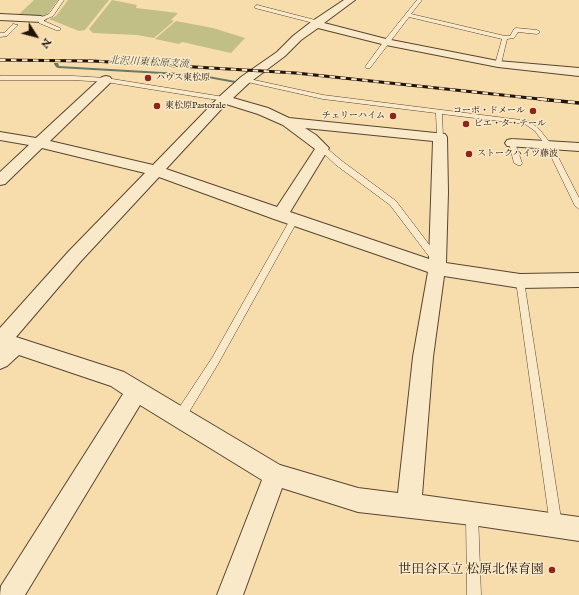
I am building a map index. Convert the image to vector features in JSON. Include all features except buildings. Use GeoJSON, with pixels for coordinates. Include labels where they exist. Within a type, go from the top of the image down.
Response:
{"type":"FeatureCollection","features":[{"type":"Feature","properties":{"kind":"street"},"geometry":{"type":"LineString","coordinates":[[350,0],[297,38],[281,54],[245,80],[224,100],[76,256],[4,346],[117,379],[178,418],[275,475],[358,500],[472,513],[579,529]]}},
{"type":"Feature","properties":{"kind":"street"},"geometry":{"type":"LineString","coordinates":[[0,17],[41,19]]}},
{"type":"Feature","properties":{"kind":"street"},"geometry":{"type":"LineString","coordinates":[[316,23],[386,42],[498,64],[579,72]]}},
{"type":"Feature","properties":{"kind":"street"},"geometry":{"type":"LineString","coordinates":[[0,180],[106,80]]}},
{"type":"Feature","properties":{"kind":"street"},"geometry":{"type":"LineString","coordinates":[[224,100],[263,112],[286,122],[311,138],[322,148],[287,217]]}},
{"type":"Feature","properties":{"kind":"street"},"geometry":{"type":"LineString","coordinates":[[286,122],[344,129],[440,137],[440,192],[437,265],[423,357],[409,505]]}},
{"type":"Feature","properties":{"kind":"street"},"geometry":{"type":"LineString","coordinates":[[0,136],[40,143],[158,171],[287,217],[437,265],[520,281],[579,280]]}},
{"type":"Feature","properties":{"kind":"street"},"geometry":{"type":"LineString","coordinates":[[512,143],[579,147]]}},
{"type":"Feature","properties":{"kind":"street"},"geometry":{"type":"LineString","coordinates":[[10,595],[136,392]]}},
{"type":"Feature","properties":{"kind":"street"},"geometry":{"type":"LineString","coordinates":[[230,595],[275,475]]}},
{"type":"Feature","properties":{"kind":"lane"},"geometry":{"type":"LineString","coordinates":[[58,29],[41,22],[41,19],[51,15],[62,0]]}},
{"type":"Feature","properties":{"kind":"lane"},"geometry":{"type":"LineString","coordinates":[[368,67],[420,0]]}},
{"type":"Feature","properties":{"kind":"lane"},"geometry":{"type":"LineString","coordinates":[[258,7],[316,23]]}},
{"type":"Feature","properties":{"kind":"lane"},"geometry":{"type":"LineString","coordinates":[[408,15],[505,38],[512,37],[516,30],[537,32]]}},
{"type":"Feature","properties":{"kind":"lane"},"geometry":{"type":"LineString","coordinates":[[0,35],[5,35],[15,25]]}},
{"type":"Feature","properties":{"kind":"lane"},"geometry":{"type":"LineString","coordinates":[[498,64],[505,38]]}},
{"type":"Feature","properties":{"kind":"lane"},"geometry":{"type":"LineString","coordinates":[[0,78],[73,78],[106,80],[224,100]]}},
{"type":"Feature","properties":{"kind":"lane"},"geometry":{"type":"LineString","coordinates":[[245,80],[323,97],[527,122],[537,130],[549,145],[579,206]]}},
{"type":"Feature","properties":{"kind":"lane"},"geometry":{"type":"LineString","coordinates":[[439,111],[440,137]]}},
{"type":"Feature","properties":{"kind":"lane"},"geometry":{"type":"LineString","coordinates":[[512,143],[518,163]]}},
{"type":"Feature","properties":{"kind":"lane"},"geometry":{"type":"LineString","coordinates":[[322,148],[339,163],[393,203],[437,265]]}},
{"type":"Feature","properties":{"kind":"lane"},"geometry":{"type":"LineString","coordinates":[[178,418],[215,361],[287,217]]}},
{"type":"Feature","properties":{"kind":"lane"},"geometry":{"type":"LineString","coordinates":[[520,281],[556,525]]}},
{"type":"Feature","properties":{"kind":"lane"},"geometry":{"type":"LineString","coordinates":[[472,513],[474,595]]}},
{"type":"Feature","properties":{"kind":"shaded area"},"geometry":{"type":"Polygon","coordinates":[[[34,0],[58,0],[46,16],[16,17],[34,0]]]}},
{"type":"Feature","properties":{"kind":"shaded area"},"geometry":{"type":"Polygon","coordinates":[[[68,0],[109,0],[85,30],[79,31],[49,19],[56,16],[68,0]]]}},
{"type":"Feature","properties":{"kind":"shaded area"},"geometry":{"type":"Polygon","coordinates":[[[112,0],[137,5],[136,8],[178,13],[171,20],[174,21],[154,38],[137,35],[93,33],[89,29],[112,0]]]}},
{"type":"Feature","properties":{"kind":"shaded area"},"geometry":{"type":"Polygon","coordinates":[[[176,21],[213,28],[245,38],[231,53],[182,42],[179,44],[155,39],[176,21]]]}},
{"type":"Feature","properties":{"kind":"waterway","name":"北沢川東松原支流"},"geometry":{"type":"LineString","coordinates":[[56,64],[58,67],[197,75],[241,83]]}},
{"type":"Feature","properties":{"kind":"railway"},"geometry":{"type":"LineString","coordinates":[[0,60],[93,61],[296,73],[549,100]]}},
{"type":"Feature","properties":{"kind":"railway"},"geometry":{"type":"LineString","coordinates":[[540,99],[579,103]]}},
{"type":"Feature","properties":{"kind":"place","name":"ハウス東松原"},"geometry":{"type":"Point","coordinates":[148,78]}},
{"type":"Feature","properties":{"kind":"place","name":"東松原Pastorale"},"geometry":{"type":"Point","coordinates":[157,106]}},
{"type":"Feature","properties":{"kind":"place","name":"コーポ・ドメール"},"geometry":{"type":"Point","coordinates":[533,111]}},
{"type":"Feature","properties":{"kind":"place","name":"チェリーハイム"},"geometry":{"type":"Point","coordinates":[393,116]}},
{"type":"Feature","properties":{"kind":"place","name":"ビエ・タ・テール"},"geometry":{"type":"Point","coordinates":[466,124]}},
{"type":"Feature","properties":{"kind":"place","name":"ストークハイツ藤波"},"geometry":{"type":"Point","coordinates":[469,154]}},
{"type":"Feature","properties":{"kind":"place","name":"世田谷区立 松原北保育園"},"geometry":{"type":"Point","coordinates":[552,570]}}]}
